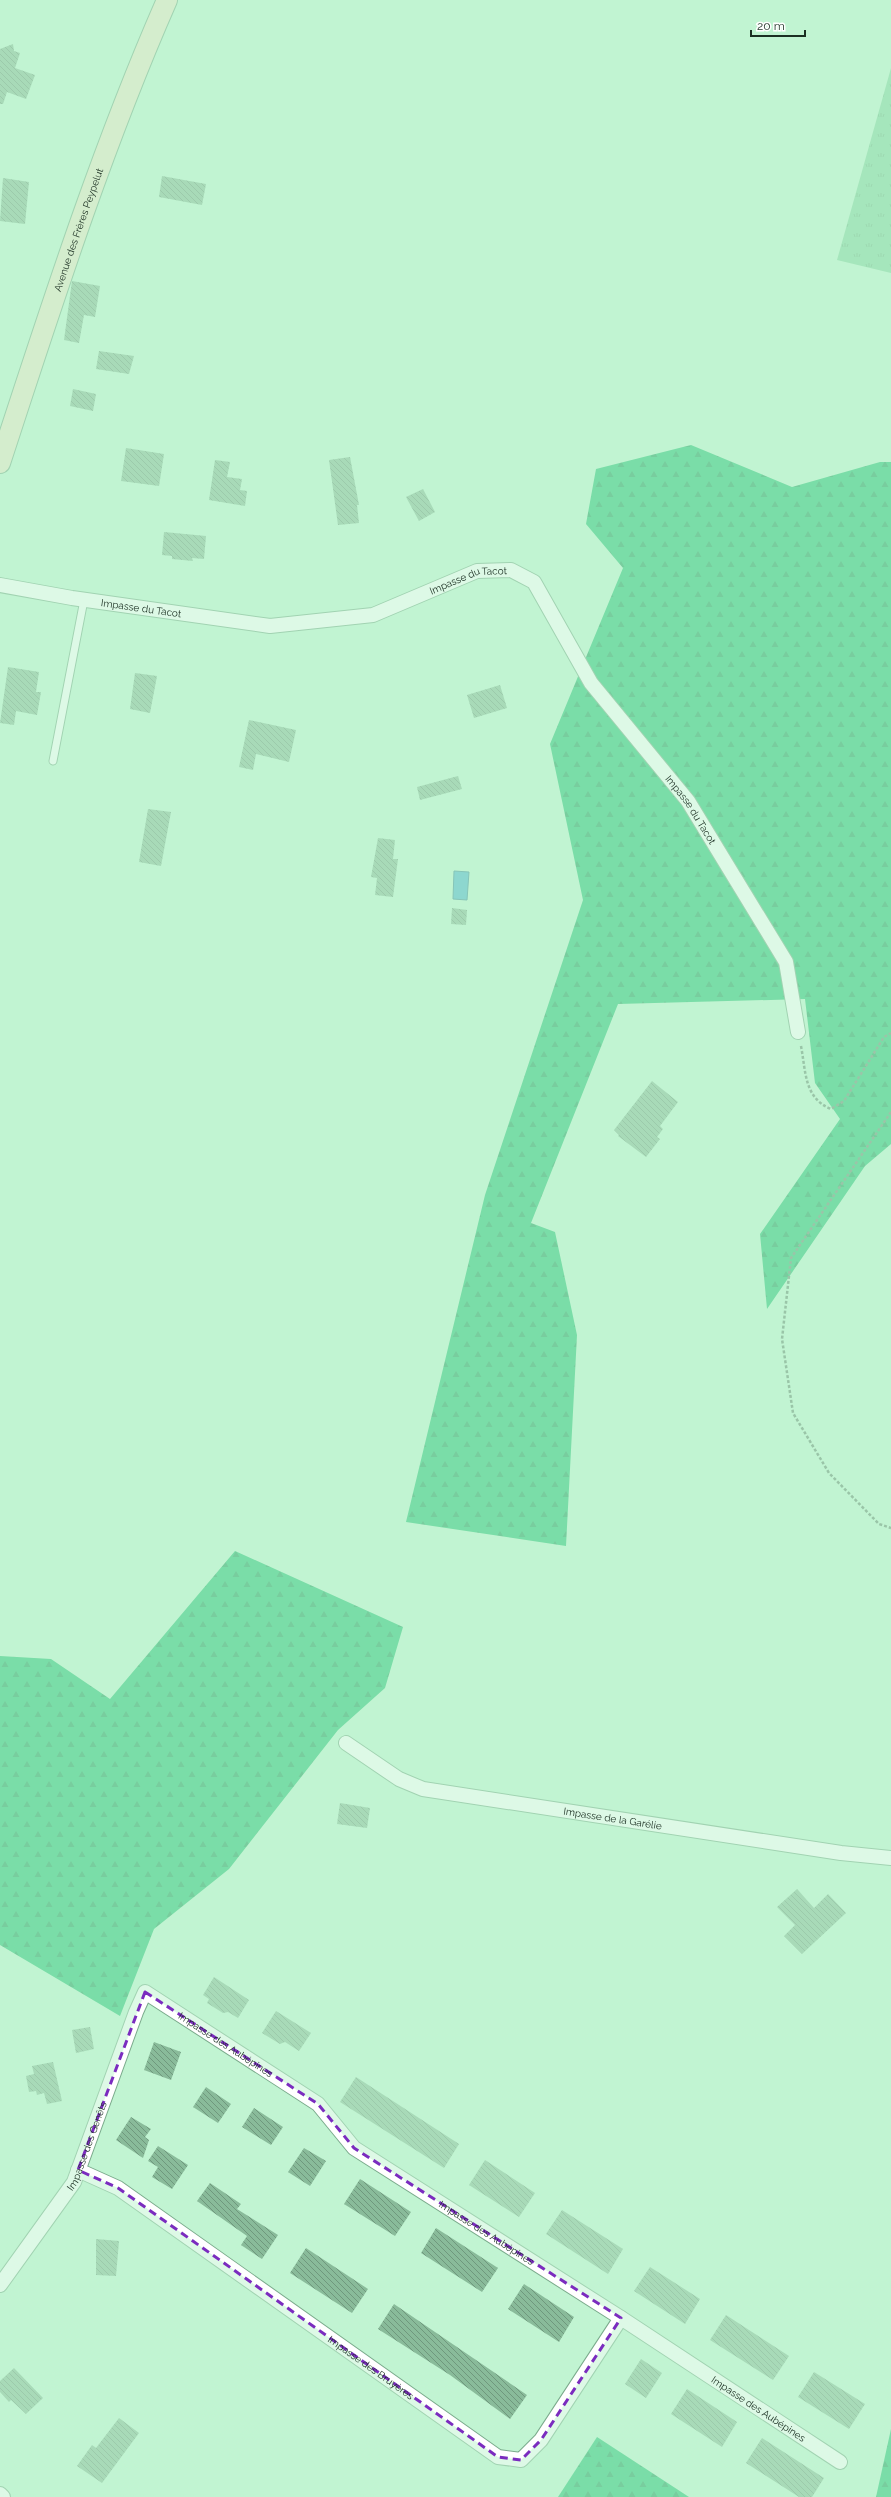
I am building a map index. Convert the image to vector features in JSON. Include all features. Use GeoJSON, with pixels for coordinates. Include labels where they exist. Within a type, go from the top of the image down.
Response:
{"type":"FeatureCollection","features":[{"type":"Feature","properties":{"kind":"main road","name":"Avenue des Frères Peypelut"},"geometry":{"type":"LineString","coordinates":[[0,463],[50,309],[103,161],[167,0]]}},
{"type":"Feature","properties":{"kind":"street","name":"Impasse du Tacot"},"geometry":{"type":"LineString","coordinates":[[0,585],[84,600],[270,626],[373,615],[477,571],[511,570],[534,582],[591,683],[688,801],[786,962],[798,1032]]}},
{"type":"Feature","properties":{"kind":"street","name":"Impasse de la Garélie"},"geometry":{"type":"LineString","coordinates":[[346,1743],[399,1779],[423,1789],[841,1853],[891,1858]]}},
{"type":"Feature","properties":{"kind":"street","name":"Impasse des Genêts"},"geometry":{"type":"LineString","coordinates":[[0,2285],[74,2182],[136,2012],[145,1992]]}},
{"type":"Feature","properties":{"kind":"street","name":"Impasse des Aubépines"},"geometry":{"type":"LineString","coordinates":[[145,1992],[318,2104],[354,2148],[621,2318],[840,2462]]}},
{"type":"Feature","properties":{"kind":"street","name":"Impasse des Bruyères"},"geometry":{"type":"LineString","coordinates":[[78,2170],[118,2188],[498,2456],[521,2460],[542,2440],[621,2318]]}},
{"type":"Feature","properties":{"kind":"street"},"geometry":{"type":"LineString","coordinates":[[0,2494],[3,2497]]}},
{"type":"Feature","properties":{"kind":"lane"},"geometry":{"type":"LineString","coordinates":[[53,761],[84,600]]}},
{"type":"Feature","properties":{"kind":"path"},"geometry":{"type":"LineString","coordinates":[[798,1032],[811,1095],[820,1105],[831,1110],[844,1101],[884,1037],[891,1033]]}},
{"type":"Feature","properties":{"kind":"path"},"geometry":{"type":"LineString","coordinates":[[891,1112],[791,1258],[782,1339],[793,1413],[829,1473],[879,1524],[891,1528]]}},
{"type":"Feature","properties":{"kind":"highlighted area"},"geometry":{"type":"Polygon","coordinates":[[[145,1992],[318,2104],[354,2148],[621,2318],[541,2440],[521,2460],[498,2457],[118,2188],[78,2170],[145,1992]]]}},
{"type":"Feature","properties":{"kind":"green space"},"geometry":{"type":"Polygon","coordinates":[[[891,68],[891,273],[837,260],[891,68]]]}},
{"type":"Feature","properties":{"kind":"green space"},"geometry":{"type":"Polygon","coordinates":[[[691,445],[792,487],[880,462],[891,462],[891,1144],[865,1166],[767,1309],[760,1234],[840,1119],[815,1083],[805,999],[618,1004],[531,1223],[555,1232],[577,1335],[566,1546],[406,1522],[485,1195],[583,900],[550,744],[623,568],[586,524],[596,469],[691,445]]]}},
{"type":"Feature","properties":{"kind":"green space"},"geometry":{"type":"Polygon","coordinates":[[[235,1551],[403,1627],[385,1688],[338,1730],[229,1869],[154,1929],[120,2016],[0,1945],[0,1656],[51,1659],[110,1699],[235,1551]]]}},
{"type":"Feature","properties":{"kind":"green space"},"geometry":{"type":"Polygon","coordinates":[[[891,2429],[891,2497],[876,2497],[891,2429]]]}},
{"type":"Feature","properties":{"kind":"green space"},"geometry":{"type":"Polygon","coordinates":[[[597,2437],[689,2497],[558,2497],[597,2437]]]}},
{"type":"Feature","properties":{"kind":"water"},"geometry":{"type":"Polygon","coordinates":[[[454,871],[469,872],[467,900],[453,899],[454,871]]]}},
{"type":"Feature","properties":{"kind":"building"},"geometry":{"type":"Polygon","coordinates":[[[13,44],[14,51],[20,53],[15,68],[35,75],[26,99],[7,92],[3,104],[0,104],[0,49],[13,44]]]}},
{"type":"Feature","properties":{"kind":"building"},"geometry":{"type":"Polygon","coordinates":[[[162,176],[206,184],[202,205],[159,197],[162,176]]]}},
{"type":"Feature","properties":{"kind":"building"},"geometry":{"type":"Polygon","coordinates":[[[3,178],[29,182],[25,224],[0,221],[3,178]]]}},
{"type":"Feature","properties":{"kind":"building"},"geometry":{"type":"Polygon","coordinates":[[[72,281],[100,286],[95,317],[84,315],[79,343],[64,340],[72,281]]]}},
{"type":"Feature","properties":{"kind":"building"},"geometry":{"type":"Polygon","coordinates":[[[99,351],[134,356],[129,374],[96,369],[99,351]]]}},
{"type":"Feature","properties":{"kind":"building"},"geometry":{"type":"Polygon","coordinates":[[[73,389],[96,394],[93,411],[70,406],[73,389]]]}},
{"type":"Feature","properties":{"kind":"building"},"geometry":{"type":"Polygon","coordinates":[[[126,448],[164,454],[159,486],[121,481],[126,448]]]}},
{"type":"Feature","properties":{"kind":"building"},"geometry":{"type":"Polygon","coordinates":[[[350,457],[359,505],[357,505],[359,523],[338,525],[329,460],[350,457]]]}},
{"type":"Feature","properties":{"kind":"building"},"geometry":{"type":"Polygon","coordinates":[[[215,460],[230,462],[227,477],[242,479],[240,490],[247,491],[245,506],[209,500],[215,460]]]}},
{"type":"Feature","properties":{"kind":"building"},"geometry":{"type":"Polygon","coordinates":[[[423,489],[435,512],[419,521],[406,497],[423,489]]]}},
{"type":"Feature","properties":{"kind":"building"},"geometry":{"type":"Polygon","coordinates":[[[164,532],[206,536],[204,559],[192,558],[193,561],[172,559],[172,556],[162,555],[164,532]]]}},
{"type":"Feature","properties":{"kind":"building"},"geometry":{"type":"Polygon","coordinates":[[[8,667],[39,672],[36,692],[41,692],[37,715],[16,711],[14,725],[0,723],[8,667]]]}},
{"type":"Feature","properties":{"kind":"building"},"geometry":{"type":"Polygon","coordinates":[[[135,673],[157,676],[150,713],[130,709],[135,673]]]}},
{"type":"Feature","properties":{"kind":"building"},"geometry":{"type":"Polygon","coordinates":[[[500,685],[507,708],[474,718],[467,695],[500,685]]]}},
{"type":"Feature","properties":{"kind":"building"},"geometry":{"type":"Polygon","coordinates":[[[249,720],[296,730],[289,762],[256,754],[253,770],[239,767],[249,720]]]}},
{"type":"Feature","properties":{"kind":"building"},"geometry":{"type":"Polygon","coordinates":[[[458,776],[462,789],[420,800],[417,787],[458,776]]]}},
{"type":"Feature","properties":{"kind":"building"},"geometry":{"type":"Polygon","coordinates":[[[148,809],[171,812],[161,866],[139,862],[148,809]]]}},
{"type":"Feature","properties":{"kind":"building"},"geometry":{"type":"Polygon","coordinates":[[[378,838],[395,840],[393,859],[398,859],[393,897],[375,895],[377,878],[371,877],[378,838]]]}},
{"type":"Feature","properties":{"kind":"building"},"geometry":{"type":"Polygon","coordinates":[[[452,908],[467,910],[466,925],[451,924],[452,908]]]}},
{"type":"Feature","properties":{"kind":"building"},"geometry":{"type":"Polygon","coordinates":[[[652,1081],[678,1102],[660,1126],[663,1129],[657,1137],[660,1139],[646,1157],[618,1136],[619,1135],[614,1130],[652,1081]]]}},
{"type":"Feature","properties":{"kind":"building"},"geometry":{"type":"Polygon","coordinates":[[[340,1803],[370,1808],[367,1828],[337,1824],[340,1803]]]}},
{"type":"Feature","properties":{"kind":"building"},"geometry":{"type":"Polygon","coordinates":[[[797,1889],[814,1908],[828,1894],[846,1913],[802,1954],[784,1936],[795,1925],[777,1907],[797,1889]]]}},
{"type":"Feature","properties":{"kind":"building"},"geometry":{"type":"Polygon","coordinates":[[[214,1977],[249,2000],[238,2018],[228,2012],[223,2013],[207,2003],[209,1999],[203,1995],[214,1977]]]}},
{"type":"Feature","properties":{"kind":"building"},"geometry":{"type":"Polygon","coordinates":[[[276,2011],[311,2033],[299,2051],[285,2042],[280,2044],[262,2033],[276,2011]]]}},
{"type":"Feature","properties":{"kind":"building"},"geometry":{"type":"Polygon","coordinates":[[[90,2027],[94,2049],[76,2053],[72,2030],[90,2027]]]}},
{"type":"Feature","properties":{"kind":"building"},"geometry":{"type":"Polygon","coordinates":[[[154,2042],[181,2052],[171,2080],[144,2070],[154,2042]]]}},
{"type":"Feature","properties":{"kind":"building"},"geometry":{"type":"Polygon","coordinates":[[[53,2062],[62,2101],[47,2104],[44,2093],[37,2095],[36,2091],[29,2092],[26,2076],[34,2074],[32,2066],[53,2062]]]}},
{"type":"Feature","properties":{"kind":"building"},"geometry":{"type":"Polygon","coordinates":[[[356,2077],[459,2144],[444,2168],[340,2102],[356,2077]]]}},
{"type":"Feature","properties":{"kind":"building"},"geometry":{"type":"Polygon","coordinates":[[[206,2087],[231,2104],[218,2123],[193,2107],[206,2087]]]}},
{"type":"Feature","properties":{"kind":"building"},"geometry":{"type":"Polygon","coordinates":[[[254,2108],[283,2127],[271,2145],[242,2127],[254,2108]]]}},
{"type":"Feature","properties":{"kind":"building"},"geometry":{"type":"Polygon","coordinates":[[[131,2117],[151,2129],[145,2137],[149,2140],[143,2158],[116,2140],[131,2117]]]}},
{"type":"Feature","properties":{"kind":"building"},"geometry":{"type":"Polygon","coordinates":[[[158,2146],[188,2165],[172,2189],[152,2177],[158,2167],[148,2161],[158,2146]]]}},
{"type":"Feature","properties":{"kind":"building"},"geometry":{"type":"Polygon","coordinates":[[[304,2148],[326,2161],[310,2186],[288,2172],[304,2148]]]}},
{"type":"Feature","properties":{"kind":"building"},"geometry":{"type":"Polygon","coordinates":[[[485,2160],[535,2193],[519,2217],[469,2185],[485,2160]]]}},
{"type":"Feature","properties":{"kind":"building"},"geometry":{"type":"Polygon","coordinates":[[[360,2179],[411,2212],[395,2236],[344,2204],[360,2179]]]}},
{"type":"Feature","properties":{"kind":"building"},"geometry":{"type":"Polygon","coordinates":[[[210,2183],[241,2204],[237,2209],[278,2235],[262,2259],[241,2245],[247,2236],[197,2201],[210,2183]]]}},
{"type":"Feature","properties":{"kind":"building"},"geometry":{"type":"Polygon","coordinates":[[[562,2210],[623,2249],[608,2274],[546,2234],[562,2210]]]}},
{"type":"Feature","properties":{"kind":"building"},"geometry":{"type":"Polygon","coordinates":[[[436,2228],[498,2268],[482,2292],[421,2253],[436,2228]]]}},
{"type":"Feature","properties":{"kind":"building"},"geometry":{"type":"Polygon","coordinates":[[[96,2239],[119,2241],[116,2276],[96,2275],[96,2239]]]}},
{"type":"Feature","properties":{"kind":"building"},"geometry":{"type":"Polygon","coordinates":[[[306,2248],[368,2289],[352,2313],[290,2273],[306,2248]]]}},
{"type":"Feature","properties":{"kind":"building"},"geometry":{"type":"Polygon","coordinates":[[[650,2267],[700,2299],[685,2324],[634,2291],[650,2267]]]}},
{"type":"Feature","properties":{"kind":"building"},"geometry":{"type":"Polygon","coordinates":[[[524,2284],[574,2317],[559,2342],[508,2309],[524,2284]]]}},
{"type":"Feature","properties":{"kind":"building"},"geometry":{"type":"Polygon","coordinates":[[[394,2304],[527,2395],[510,2419],[450,2375],[378,2329],[394,2304]]]}},
{"type":"Feature","properties":{"kind":"building"},"geometry":{"type":"Polygon","coordinates":[[[726,2315],[789,2356],[773,2380],[710,2340],[726,2315]]]}},
{"type":"Feature","properties":{"kind":"building"},"geometry":{"type":"Polygon","coordinates":[[[641,2359],[662,2373],[646,2398],[625,2384],[641,2359]]]}},
{"type":"Feature","properties":{"kind":"building"},"geometry":{"type":"Polygon","coordinates":[[[14,2368],[43,2398],[26,2414],[11,2400],[9,2402],[0,2392],[0,2381],[14,2368]]]}},
{"type":"Feature","properties":{"kind":"building"},"geometry":{"type":"Polygon","coordinates":[[[814,2372],[865,2404],[849,2429],[798,2397],[814,2372]]]}},
{"type":"Feature","properties":{"kind":"building"},"geometry":{"type":"Polygon","coordinates":[[[687,2389],[737,2422],[722,2447],[671,2414],[687,2389]]]}},
{"type":"Feature","properties":{"kind":"building"},"geometry":{"type":"Polygon","coordinates":[[[119,2418],[139,2433],[102,2483],[77,2466],[92,2445],[96,2448],[119,2418]]]}},
{"type":"Feature","properties":{"kind":"building"},"geometry":{"type":"Polygon","coordinates":[[[762,2438],[824,2478],[812,2497],[799,2497],[746,2463],[762,2438]]]}}]}
